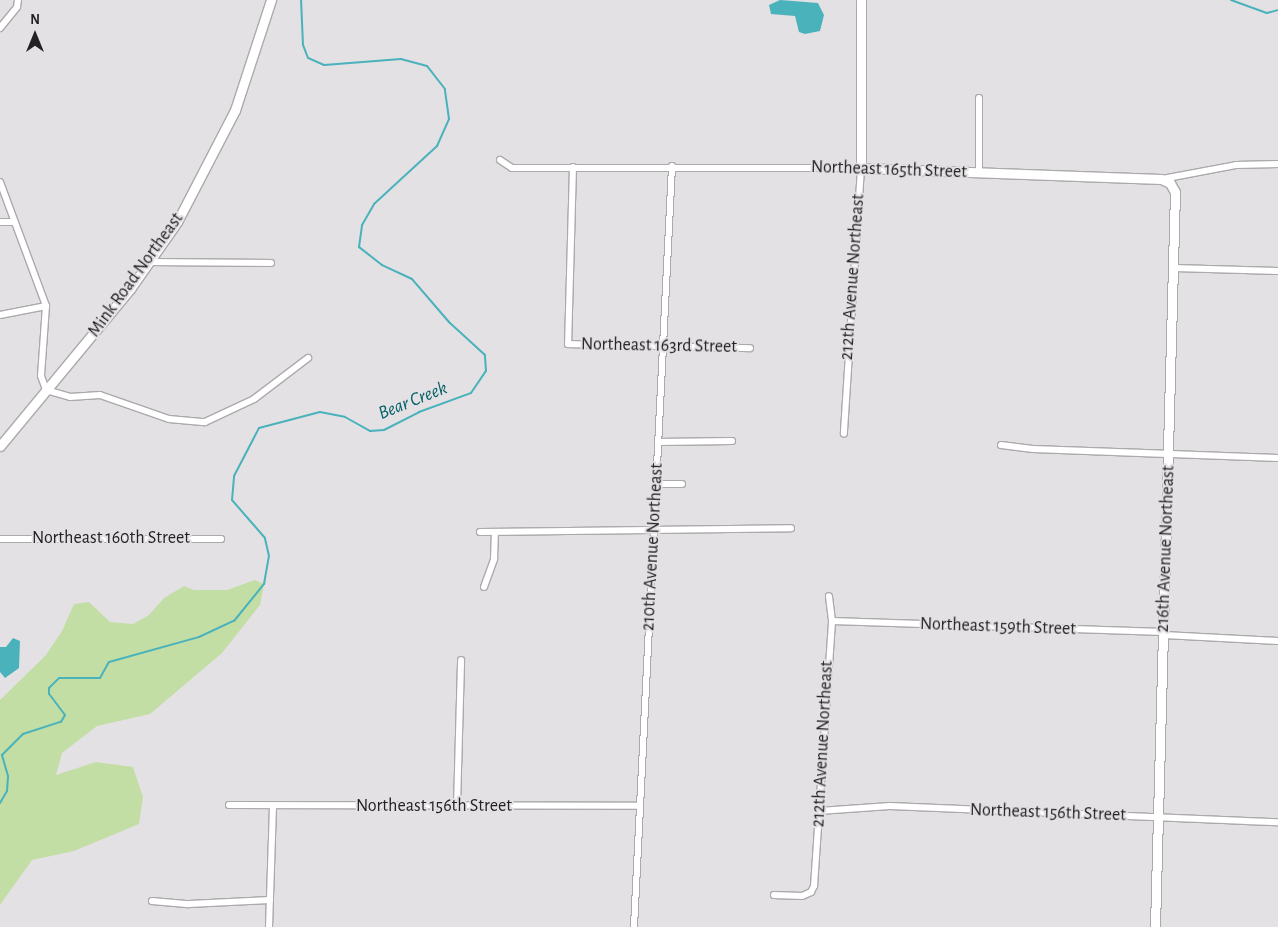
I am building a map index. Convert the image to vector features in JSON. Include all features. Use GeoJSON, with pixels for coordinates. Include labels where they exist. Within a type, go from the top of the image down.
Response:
{"type":"FeatureCollection","features":[{"type":"Feature","properties":{"kind":"street"},"geometry":{"type":"LineString","coordinates":[[0,28],[17,7],[18,0]]}},
{"type":"Feature","properties":{"kind":"street","name":"Mink Road Northeast"},"geometry":{"type":"LineString","coordinates":[[0,446],[150,262],[187,206],[220,143],[249,73],[270,0]]}},
{"type":"Feature","properties":{"kind":"street","name":"212th Avenue Northeast"},"geometry":{"type":"LineString","coordinates":[[844,434],[861,168],[861,0]]}},
{"type":"Feature","properties":{"kind":"street"},"geometry":{"type":"LineString","coordinates":[[979,98],[979,172]]}},
{"type":"Feature","properties":{"kind":"street","name":"Northeast 165th Street"},"geometry":{"type":"LineString","coordinates":[[500,160],[512,168],[672,166],[861,168],[1161,179],[1236,166],[1278,164]]}},
{"type":"Feature","properties":{"kind":"street","name":"210th Avenue Northeast"},"geometry":{"type":"LineString","coordinates":[[634,927],[638,806],[658,484],[658,442],[672,166]]}},
{"type":"Feature","properties":{"kind":"street","name":"Northeast 163rd Street"},"geometry":{"type":"LineString","coordinates":[[573,167],[568,344],[750,348]]}},
{"type":"Feature","properties":{"kind":"street","name":"216th Avenue Northeast"},"geometry":{"type":"LineString","coordinates":[[1155,927],[1175,192],[1170,183],[1161,179]]}},
{"type":"Feature","properties":{"kind":"street"},"geometry":{"type":"LineString","coordinates":[[0,182],[13,222],[46,306],[41,376],[46,390],[70,397],[100,395],[169,419],[205,422],[254,399],[308,358]]}},
{"type":"Feature","properties":{"kind":"street"},"geometry":{"type":"LineString","coordinates":[[0,222],[13,222]]}},
{"type":"Feature","properties":{"kind":"street"},"geometry":{"type":"LineString","coordinates":[[150,262],[271,263]]}},
{"type":"Feature","properties":{"kind":"street"},"geometry":{"type":"LineString","coordinates":[[1174,268],[1278,271]]}},
{"type":"Feature","properties":{"kind":"street"},"geometry":{"type":"LineString","coordinates":[[0,315],[46,306]]}},
{"type":"Feature","properties":{"kind":"street"},"geometry":{"type":"LineString","coordinates":[[658,442],[732,441]]}},
{"type":"Feature","properties":{"kind":"street"},"geometry":{"type":"LineString","coordinates":[[1001,445],[1033,449],[1278,458]]}},
{"type":"Feature","properties":{"kind":"street"},"geometry":{"type":"LineString","coordinates":[[658,484],[682,484]]}},
{"type":"Feature","properties":{"kind":"street"},"geometry":{"type":"LineString","coordinates":[[480,532],[654,532],[791,528]]}},
{"type":"Feature","properties":{"kind":"street"},"geometry":{"type":"LineString","coordinates":[[484,586],[494,559],[495,532]]}},
{"type":"Feature","properties":{"kind":"street","name":"Northeast 160th Street"},"geometry":{"type":"LineString","coordinates":[[0,539],[221,539]]}},
{"type":"Feature","properties":{"kind":"street","name":"212th Avenue Northeast"},"geometry":{"type":"LineString","coordinates":[[774,895],[802,896],[811,892],[819,811],[832,621],[829,596]]}},
{"type":"Feature","properties":{"kind":"street","name":"Northeast 159th Street"},"geometry":{"type":"LineString","coordinates":[[832,621],[1164,634],[1278,641]]}},
{"type":"Feature","properties":{"kind":"street"},"geometry":{"type":"LineString","coordinates":[[457,806],[461,660]]}},
{"type":"Feature","properties":{"kind":"street","name":"Northeast 156th Street"},"geometry":{"type":"LineString","coordinates":[[229,805],[638,806]]}},
{"type":"Feature","properties":{"kind":"street"},"geometry":{"type":"LineString","coordinates":[[269,927],[274,806]]}},
{"type":"Feature","properties":{"kind":"street","name":"Northeast 156th Street"},"geometry":{"type":"LineString","coordinates":[[819,811],[890,806],[1278,822]]}},
{"type":"Feature","properties":{"kind":"street"},"geometry":{"type":"LineString","coordinates":[[152,901],[189,904],[270,900]]}},
{"type":"Feature","properties":{"kind":"green space"},"geometry":{"type":"Polygon","coordinates":[[[255,580],[264,584],[260,605],[222,653],[150,714],[97,726],[62,753],[56,775],[96,762],[133,767],[143,797],[139,824],[74,851],[32,860],[0,905],[0,700],[46,655],[62,631],[74,604],[89,602],[110,622],[133,624],[149,615],[164,598],[184,586],[194,590],[227,590],[255,580]]]}},
{"type":"Feature","properties":{"kind":"water"},"geometry":{"type":"Polygon","coordinates":[[[780,0],[818,3],[824,15],[820,31],[805,34],[799,32],[795,16],[771,14],[769,5],[780,0]]]}},
{"type":"Feature","properties":{"kind":"water"},"geometry":{"type":"Polygon","coordinates":[[[13,638],[20,641],[19,668],[5,678],[0,672],[0,647],[6,647],[13,638]]]}},
{"type":"Feature","properties":{"kind":"waterway","name":"Bear Creek"},"geometry":{"type":"LineString","coordinates":[[0,803],[7,791],[8,776],[2,755],[23,734],[61,722],[65,715],[49,694],[49,688],[59,678],[100,678],[109,662],[199,637],[234,621],[264,584],[269,556],[265,538],[232,500],[234,476],[259,428],[320,412],[345,417],[370,431],[384,430],[419,412],[471,393],[486,371],[485,355],[449,322],[412,279],[382,265],[359,247],[362,225],[374,204],[437,146],[449,119],[445,89],[427,66],[401,59],[324,65],[308,58],[303,45],[301,0]]}},
{"type":"Feature","properties":{"kind":"waterway"},"geometry":{"type":"LineString","coordinates":[[1231,0],[1267,13],[1278,10]]}}]}
